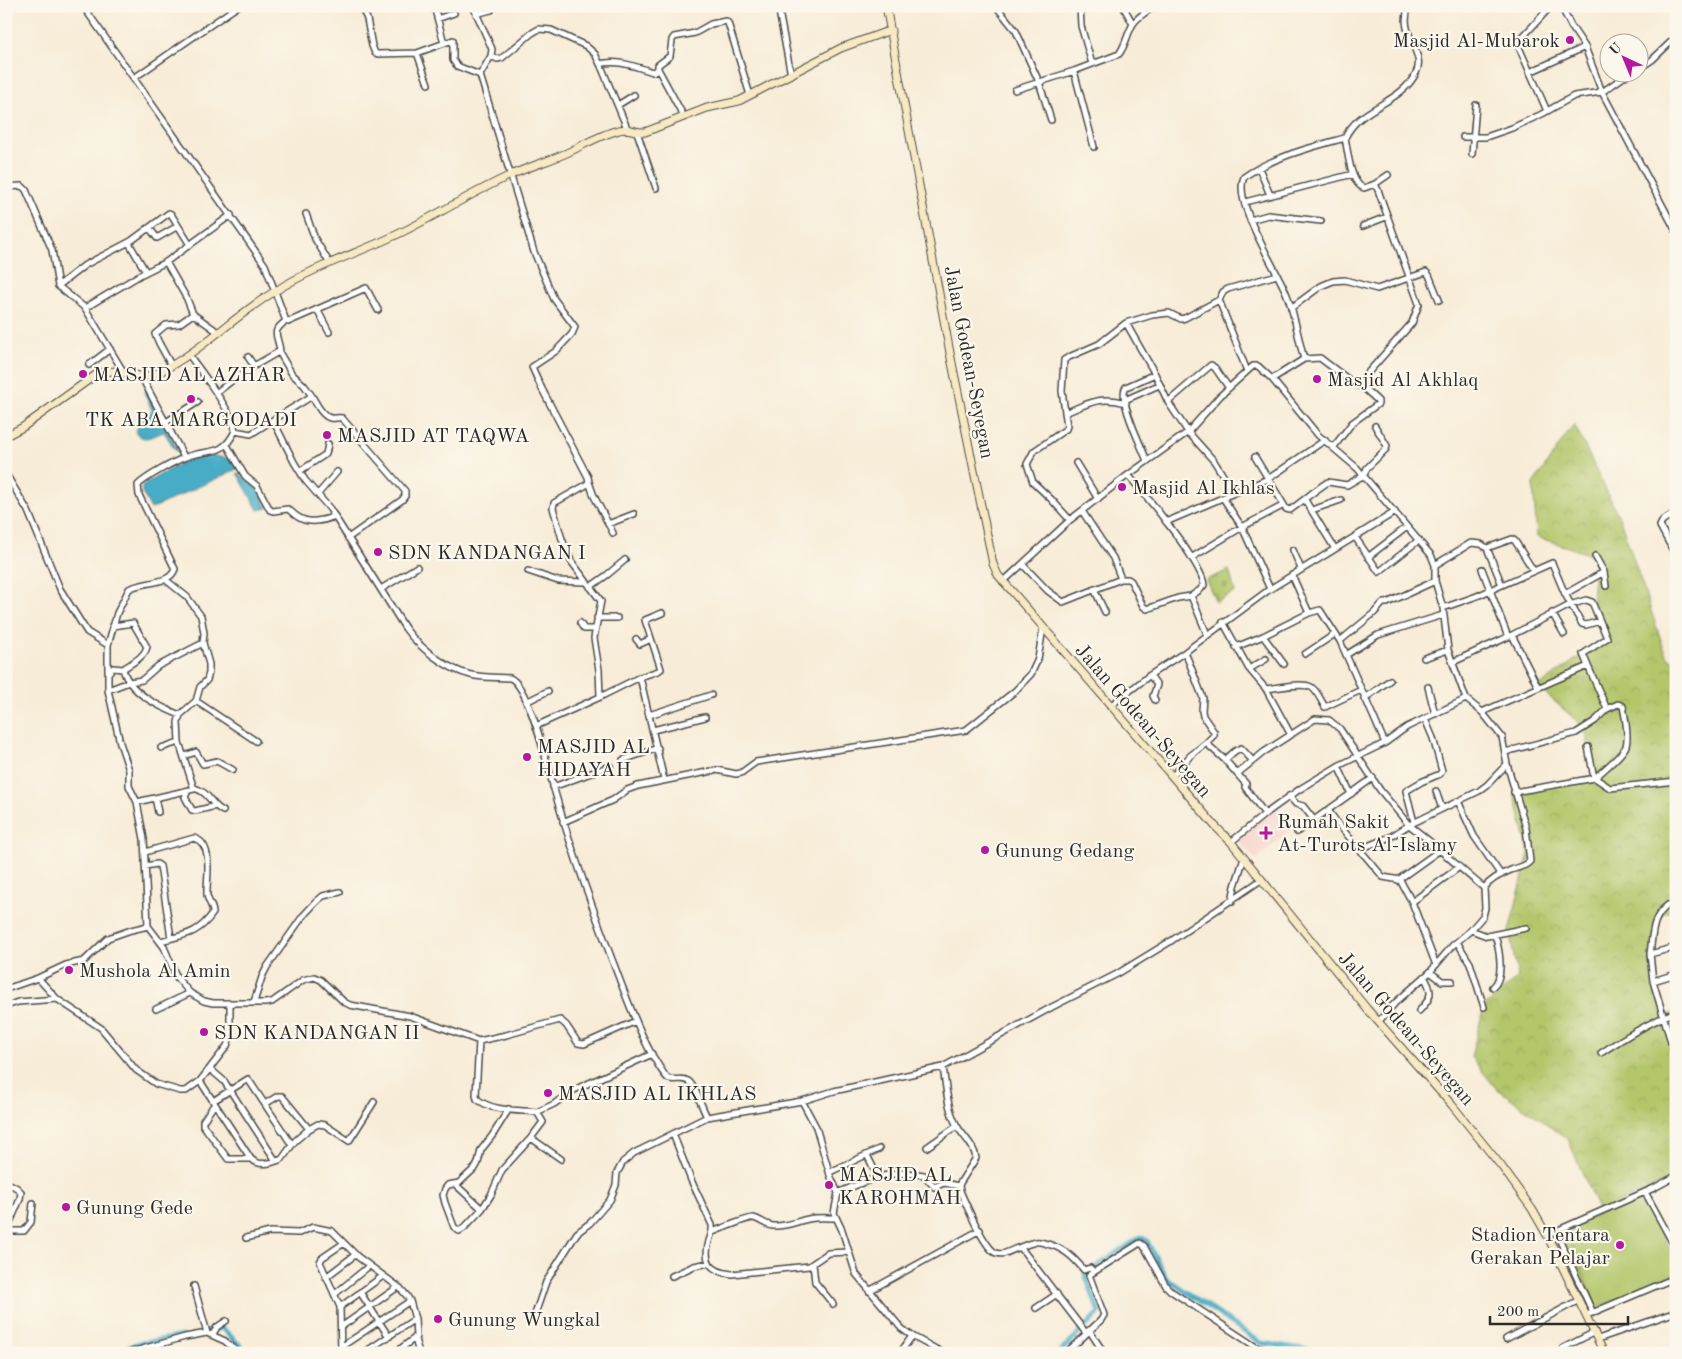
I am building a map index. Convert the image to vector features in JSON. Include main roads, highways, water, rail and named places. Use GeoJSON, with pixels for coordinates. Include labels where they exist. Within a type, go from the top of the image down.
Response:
{"type":"FeatureCollection","features":[{"type":"Feature","properties":{"kind":"main road","name":"Jalan Godean-Seyegan"},"geometry":{"type":"LineString","coordinates":[[886,6],[950,353],[994,564],[1003,582],[1231,842],[1367,1009],[1472,1128],[1532,1208],[1579,1300],[1590,1314],[1596,1336],[1604,1353]]}},
{"type":"Feature","properties":{"kind":"main road"},"geometry":{"type":"LineString","coordinates":[[6,436],[28,423],[97,374],[105,371],[141,376],[154,375],[189,355],[234,319],[275,290],[329,262],[395,236],[511,175],[571,151],[605,133],[626,128],[637,132],[645,132],[715,106],[739,100],[841,48],[891,30]]}},
{"type":"Feature","properties":{"kind":"water"},"geometry":{"type":"Polygon","coordinates":[[[146,389],[178,450],[176,451],[164,432],[145,438],[135,432],[139,423],[152,410],[145,395],[146,389]]]}},
{"type":"Feature","properties":{"kind":"water"},"geometry":{"type":"Polygon","coordinates":[[[206,455],[234,459],[237,469],[151,509],[142,492],[142,485],[186,460],[206,455]]]}},
{"type":"Feature","properties":{"kind":"water"},"geometry":{"type":"Polygon","coordinates":[[[237,473],[256,485],[268,508],[258,510],[237,473]]]}},
{"type":"Feature","properties":{"kind":"waterway"},"geometry":{"type":"LineString","coordinates":[[1059,1353],[1099,1313],[1085,1274],[1141,1237],[1147,1241],[1166,1278],[1261,1343],[1335,1353]]}},
{"type":"Feature","properties":{"kind":"waterway"},"geometry":{"type":"LineString","coordinates":[[202,1332],[222,1328],[248,1353]]}},
{"type":"Feature","properties":{"kind":"waterway"},"geometry":{"type":"LineString","coordinates":[[114,1353],[136,1344],[182,1336]]}},
{"type":"Feature","properties":{"kind":"place","name":"Masjid Al-Mubarok"},"geometry":{"type":"Point","coordinates":[1570,40]}},
{"type":"Feature","properties":{"kind":"place","name":"MASJID AL AZHAR"},"geometry":{"type":"Point","coordinates":[83,374]}},
{"type":"Feature","properties":{"kind":"place","name":"Masjid Al Akhlaq"},"geometry":{"type":"Point","coordinates":[1317,379]}},
{"type":"Feature","properties":{"kind":"place","name":"TK ABA MARGODADI"},"geometry":{"type":"Point","coordinates":[191,399]}},
{"type":"Feature","properties":{"kind":"place","name":"MASJID AT TAQWA"},"geometry":{"type":"Point","coordinates":[327,435]}},
{"type":"Feature","properties":{"kind":"place","name":"Masjid Al Ikhlas"},"geometry":{"type":"Point","coordinates":[1122,487]}},
{"type":"Feature","properties":{"kind":"place","name":"SDN KANDANGAN I"},"geometry":{"type":"Point","coordinates":[378,552]}},
{"type":"Feature","properties":{"kind":"place","name":"MASJID AL HIDAYAH"},"geometry":{"type":"Point","coordinates":[527,757]}},
{"type":"Feature","properties":{"kind":"place","name":"Rumah Sakit At-Turots Al-Islamy"},"geometry":{"type":"Point","coordinates":[1266,833]}},
{"type":"Feature","properties":{"kind":"place","name":"Gunung Gedang"},"geometry":{"type":"Point","coordinates":[985,850]}},
{"type":"Feature","properties":{"kind":"place","name":"Mushola Al Amin"},"geometry":{"type":"Point","coordinates":[69,970]}},
{"type":"Feature","properties":{"kind":"place","name":"SDN KANDANGAN II"},"geometry":{"type":"Point","coordinates":[204,1032]}},
{"type":"Feature","properties":{"kind":"place","name":"MASJID AL IKHLAS"},"geometry":{"type":"Point","coordinates":[548,1093]}},
{"type":"Feature","properties":{"kind":"place","name":"MASJID AL KAROHMAH"},"geometry":{"type":"Point","coordinates":[829,1185]}},
{"type":"Feature","properties":{"kind":"place","name":"Gunung Gede"},"geometry":{"type":"Point","coordinates":[66,1207]}},
{"type":"Feature","properties":{"kind":"place","name":"Stadion Tentara Gerakan Pelajar"},"geometry":{"type":"Point","coordinates":[1620,1245]}},
{"type":"Feature","properties":{"kind":"place","name":"Gunung Wungkal"},"geometry":{"type":"Point","coordinates":[438,1319]}}]}
